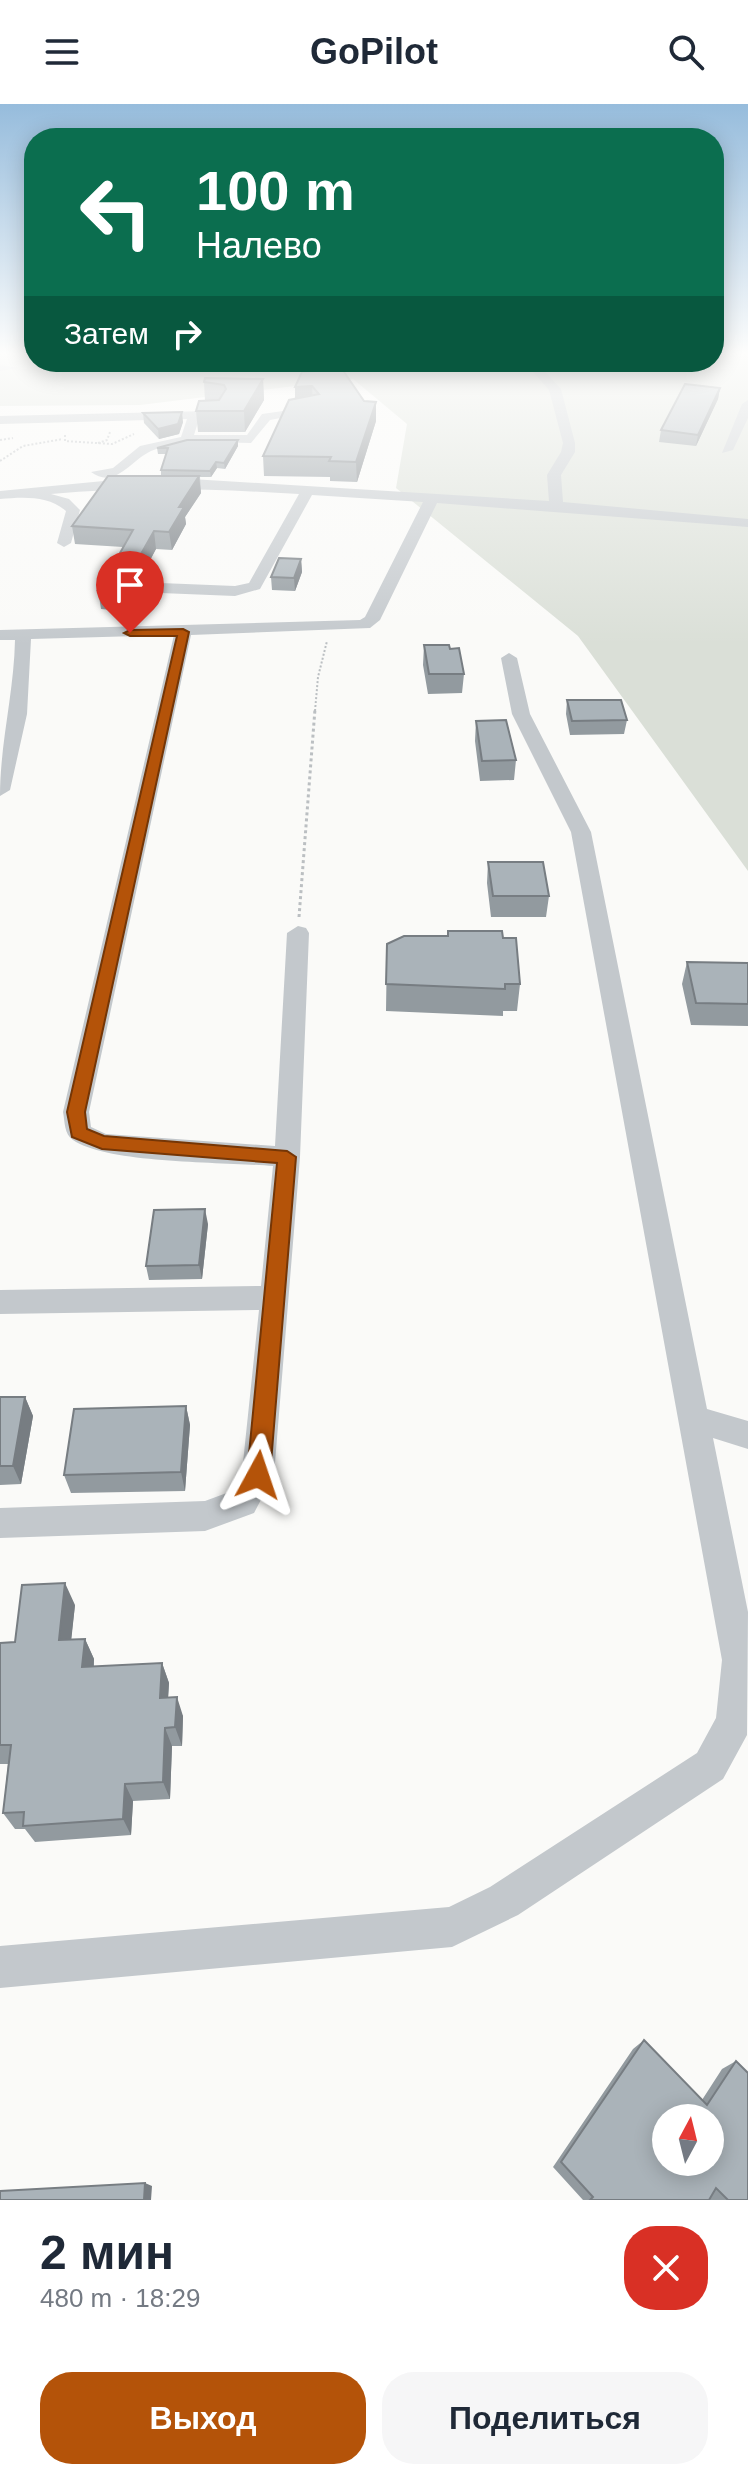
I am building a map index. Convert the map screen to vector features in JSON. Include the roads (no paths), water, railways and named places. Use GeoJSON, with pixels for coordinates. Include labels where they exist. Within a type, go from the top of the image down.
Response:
{"type":"FeatureCollection","features":[{"type":"Feature","properties":{"kind":"street"},"geometry":{"type":"LineString","coordinates":[[98,472],[116,472],[145,449]]}},
{"type":"Feature","properties":{"kind":"street"},"geometry":{"type":"LineString","coordinates":[[196,449],[200,457]]}},
{"type":"Feature","properties":{"kind":"street"},"geometry":{"type":"LineString","coordinates":[[556,506],[554,475],[568,449]]}},
{"type":"Feature","properties":{"kind":"street"},"geometry":{"type":"LineString","coordinates":[[0,495],[154,482],[587,508],[748,523]]}},
{"type":"Feature","properties":{"kind":"street"},"geometry":{"type":"LineString","coordinates":[[111,586],[235,591],[255,586],[308,490]]}},
{"type":"Feature","properties":{"kind":"street"},"geometry":{"type":"LineString","coordinates":[[27,492],[71,506],[64,543]]}},
{"type":"Feature","properties":{"kind":"street"},"geometry":{"type":"LineString","coordinates":[[0,635],[354,626],[372,620],[432,498]]}},
{"type":"Feature","properties":{"kind":"street"},"geometry":{"type":"LineString","coordinates":[[183,632],[76,1112],[79,1132],[102,1143],[287,1157]]}},
{"type":"Feature","properties":{"kind":"street"},"geometry":{"type":"LineString","coordinates":[[0,790],[16,739],[24,682],[23,635]]}},
{"type":"Feature","properties":{"kind":"street"},"geometry":{"type":"LineString","coordinates":[[0,1967],[452,1927],[504,1901],[710,1766],[734,1722],[740,1660],[581,832],[521,714],[509,658]]}},
{"type":"Feature","properties":{"kind":"street"},"geometry":{"type":"LineString","coordinates":[[0,1523],[205,1516],[243,1502],[258,1475],[287,1157],[298,933]]}},
{"type":"Feature","properties":{"kind":"street"},"geometry":{"type":"LineString","coordinates":[[0,1302],[274,1298]]}},
{"type":"Feature","properties":{"kind":"street"},"geometry":{"type":"LineString","coordinates":[[693,1418],[748,1435]]}}]}
